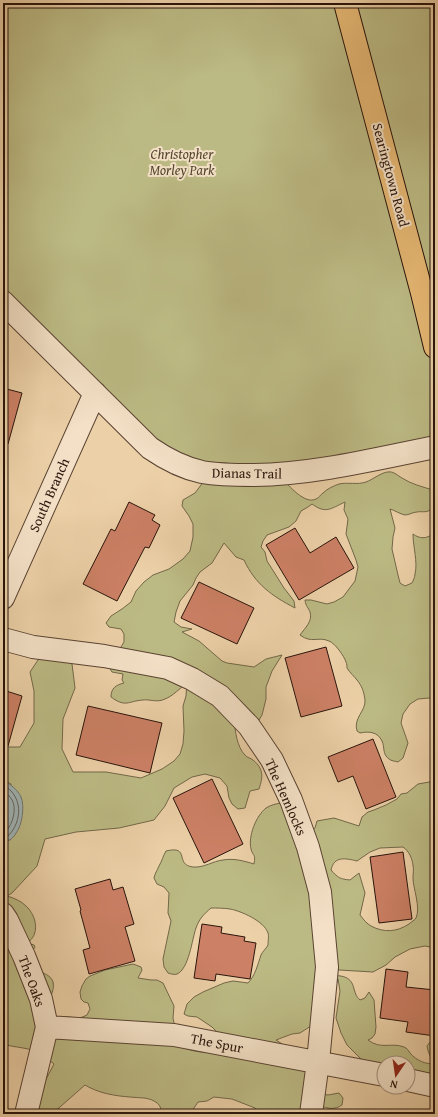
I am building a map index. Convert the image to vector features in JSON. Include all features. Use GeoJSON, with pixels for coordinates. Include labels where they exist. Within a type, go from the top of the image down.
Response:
{"type":"FeatureCollection","features":[{"type":"Feature","properties":{"kind":"main road","name":"Searingtown Road"},"geometry":{"type":"LineString","coordinates":[[345,3],[435,347]]}},
{"type":"Feature","properties":{"kind":"street","name":"Dianas Trail"},"geometry":{"type":"LineString","coordinates":[[3,302],[150,448],[168,460],[202,472],[231,475],[294,473],[317,470],[435,447]]}},
{"type":"Feature","properties":{"kind":"street","name":"South Branch"},"geometry":{"type":"LineString","coordinates":[[3,598],[95,393]]}},
{"type":"Feature","properties":{"kind":"street","name":"The Hemlocks"},"geometry":{"type":"LineString","coordinates":[[3,639],[34,647],[104,656],[168,668],[192,679],[220,696],[249,726],[272,760],[291,800],[308,847],[320,892],[327,967],[318,1062],[311,1114]]}},
{"type":"Feature","properties":{"kind":"street","name":"The Oaks"},"geometry":{"type":"LineString","coordinates":[[3,914],[24,956],[40,999],[47,1027]]}},
{"type":"Feature","properties":{"kind":"street","name":"The Spur"},"geometry":{"type":"LineString","coordinates":[[47,1027],[174,1035],[376,1073]]}},
{"type":"Feature","properties":{"kind":"street"},"geometry":{"type":"LineString","coordinates":[[26,1114],[47,1027]]}},
{"type":"Feature","properties":{"kind":"street"},"geometry":{"type":"LineString","coordinates":[[416,1082],[435,1086]]}},
{"type":"Feature","properties":{"kind":"green space","name":"Christopher Morley Park"},"geometry":{"type":"Polygon","coordinates":[[[3,3],[435,3],[435,447],[282,478],[302,497],[312,500],[317,499],[326,490],[342,483],[363,483],[388,472],[393,473],[413,484],[433,490],[435,504],[432,509],[428,511],[405,515],[390,509],[395,528],[392,549],[400,583],[405,586],[412,583],[415,575],[416,565],[413,534],[423,538],[435,534],[435,701],[429,698],[418,699],[410,704],[403,714],[401,723],[408,743],[403,758],[398,762],[391,760],[385,755],[383,743],[376,734],[367,732],[360,733],[357,731],[356,726],[358,718],[365,704],[364,694],[357,680],[347,668],[345,659],[339,650],[329,641],[322,639],[312,640],[304,638],[300,635],[308,624],[311,615],[306,606],[305,600],[327,604],[334,602],[343,597],[355,581],[358,567],[346,534],[348,519],[344,510],[345,502],[325,510],[312,504],[301,511],[296,521],[289,527],[267,535],[263,541],[261,547],[265,552],[267,561],[294,601],[295,608],[279,599],[259,583],[253,576],[244,560],[236,557],[224,543],[212,563],[200,572],[193,585],[180,601],[174,622],[181,627],[192,629],[182,632],[199,641],[222,661],[227,663],[254,667],[266,659],[282,655],[272,671],[266,687],[266,699],[262,715],[259,720],[234,719],[238,743],[242,752],[257,763],[261,770],[262,777],[259,789],[250,791],[245,808],[238,809],[232,804],[229,798],[227,786],[220,778],[205,774],[192,777],[174,788],[165,806],[154,820],[119,828],[76,832],[45,839],[37,866],[12,893],[7,896],[22,903],[33,915],[36,925],[34,935],[27,943],[34,945],[35,947],[32,952],[37,971],[49,976],[53,982],[53,991],[51,996],[37,1017],[80,1018],[87,1015],[90,1009],[88,1003],[81,999],[80,992],[86,979],[105,970],[133,964],[141,967],[142,970],[138,978],[157,980],[163,983],[174,1006],[174,1023],[170,1030],[173,1043],[183,1048],[201,1052],[212,1052],[219,1044],[217,1032],[197,1017],[184,1014],[187,1004],[194,997],[224,983],[233,981],[248,983],[268,945],[268,934],[262,924],[246,914],[230,909],[211,908],[202,917],[197,925],[190,953],[181,971],[177,974],[168,973],[164,967],[163,959],[171,921],[168,913],[169,893],[164,887],[157,884],[154,878],[166,851],[178,851],[181,853],[184,863],[193,867],[227,859],[239,860],[254,864],[255,861],[250,844],[252,832],[259,816],[266,808],[270,806],[281,803],[311,831],[315,828],[317,821],[334,818],[359,826],[362,817],[368,812],[397,799],[401,794],[407,793],[418,784],[435,781],[435,948],[425,946],[410,949],[373,972],[330,968],[327,975],[347,978],[352,984],[356,995],[360,1000],[365,998],[369,992],[374,1000],[376,1027],[375,1034],[368,1040],[377,1045],[395,1045],[405,1047],[412,1055],[376,1055],[376,1067],[361,1059],[347,1045],[336,1018],[340,991],[338,979],[331,999],[314,1024],[300,1033],[292,1034],[276,1040],[293,1051],[322,1094],[328,1095],[339,1093],[343,1098],[342,1105],[337,1108],[320,1105],[300,1114],[261,1114],[255,1108],[232,1099],[214,1097],[207,1101],[198,1102],[190,1114],[162,1114],[159,1105],[151,1100],[107,1094],[85,1085],[52,1114],[35,1114],[43,1085],[54,1064],[45,1056],[37,1052],[3,1044],[3,840],[10,840],[11,784],[3,780],[3,747],[20,747],[34,723],[34,691],[30,672],[40,657],[56,655],[72,664],[75,688],[63,719],[62,749],[73,772],[106,772],[141,778],[162,769],[174,761],[180,754],[183,744],[183,706],[186,696],[187,683],[171,696],[159,701],[143,700],[124,703],[111,697],[114,687],[124,683],[122,680],[123,674],[112,672],[109,667],[124,642],[124,634],[121,629],[109,627],[106,623],[111,616],[131,602],[136,591],[144,582],[153,575],[169,569],[183,559],[190,551],[193,537],[193,524],[182,506],[183,500],[195,493],[204,481],[177,464],[3,302],[3,3]],[[403,847],[380,848],[370,852],[357,861],[341,859],[337,860],[332,865],[331,870],[341,879],[350,880],[359,873],[365,893],[360,915],[371,926],[381,930],[390,931],[400,929],[415,920],[418,909],[413,882],[413,867],[409,853],[403,847]]]}},
{"type":"Feature","properties":{"kind":"green space"},"geometry":{"type":"Polygon","coordinates":[[[430,1042],[435,1043],[435,1064],[427,1049],[430,1042]]]}},
{"type":"Feature","properties":{"kind":"green space"},"geometry":{"type":"Polygon","coordinates":[[[416,1058],[425,1063],[435,1064],[435,1076],[416,1077],[416,1058]]]}},
{"type":"Feature","properties":{"kind":"water"},"geometry":{"type":"Polygon","coordinates":[[[3,780],[18,792],[23,805],[20,826],[10,840],[3,840],[3,780]]]}},
{"type":"Feature","properties":{"kind":"building"},"geometry":{"type":"Polygon","coordinates":[[[3,388],[22,393],[8,444],[3,444],[3,388]]]}},
{"type":"Feature","properties":{"kind":"building"},"geometry":{"type":"Polygon","coordinates":[[[129,502],[155,515],[152,520],[160,525],[149,548],[145,547],[117,601],[83,584],[111,529],[115,531],[129,502]]]}},
{"type":"Feature","properties":{"kind":"building"},"geometry":{"type":"Polygon","coordinates":[[[295,528],[310,553],[336,537],[354,568],[299,600],[266,545],[295,528]]]}},
{"type":"Feature","properties":{"kind":"building"},"geometry":{"type":"Polygon","coordinates":[[[199,582],[254,608],[237,644],[181,618],[199,582]]]}},
{"type":"Feature","properties":{"kind":"building"},"geometry":{"type":"Polygon","coordinates":[[[326,647],[342,706],[301,717],[285,658],[326,647]]]}},
{"type":"Feature","properties":{"kind":"building"},"geometry":{"type":"Polygon","coordinates":[[[3,690],[22,696],[8,746],[3,746],[3,690]]]}},
{"type":"Feature","properties":{"kind":"building"},"geometry":{"type":"Polygon","coordinates":[[[88,706],[162,723],[150,773],[76,755],[88,706]]]}},
{"type":"Feature","properties":{"kind":"building"},"geometry":{"type":"Polygon","coordinates":[[[373,739],[396,797],[366,809],[353,776],[338,782],[328,757],[373,739]]]}},
{"type":"Feature","properties":{"kind":"building"},"geometry":{"type":"Polygon","coordinates":[[[212,779],[243,844],[204,863],[173,798],[212,779]]]}},
{"type":"Feature","properties":{"kind":"building"},"geometry":{"type":"Polygon","coordinates":[[[403,852],[412,919],[379,923],[370,857],[403,852]]]}},
{"type":"Feature","properties":{"kind":"building"},"geometry":{"type":"Polygon","coordinates":[[[110,879],[113,890],[123,887],[134,924],[125,927],[135,961],[89,974],[83,950],[90,948],[75,889],[110,879]]]}},
{"type":"Feature","properties":{"kind":"building"},"geometry":{"type":"Polygon","coordinates":[[[202,924],[222,927],[221,933],[245,937],[244,941],[256,943],[250,979],[216,974],[215,981],[194,978],[202,924]]]}},
{"type":"Feature","properties":{"kind":"building"},"geometry":{"type":"Polygon","coordinates":[[[386,969],[408,972],[406,987],[435,990],[435,1036],[406,1032],[408,1022],[380,1018],[386,969]]]}}]}
